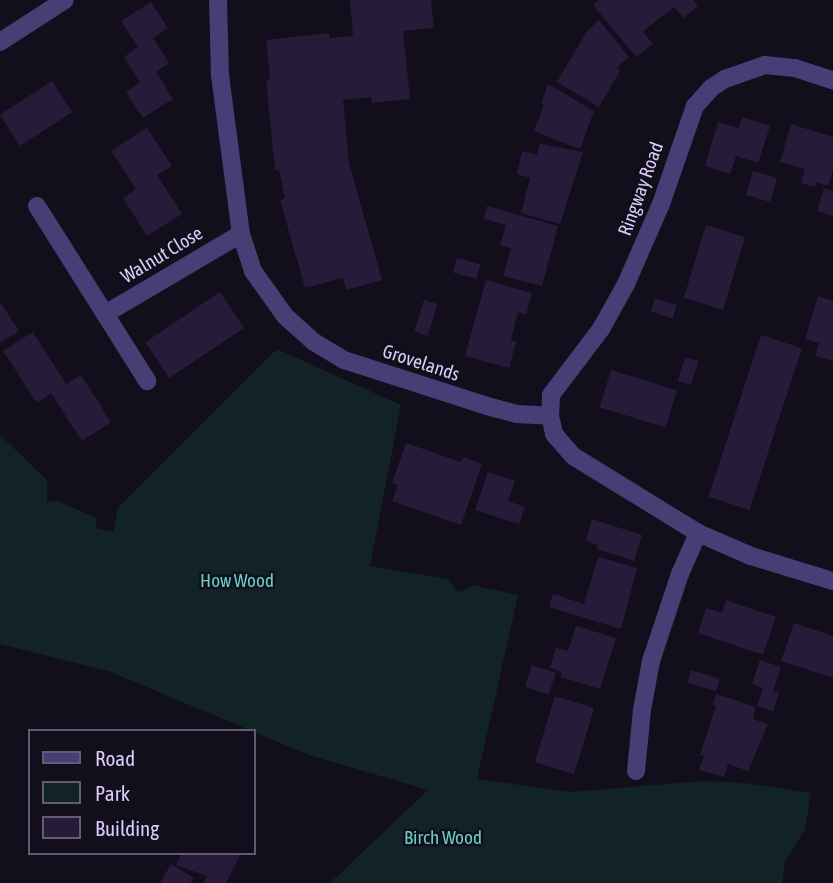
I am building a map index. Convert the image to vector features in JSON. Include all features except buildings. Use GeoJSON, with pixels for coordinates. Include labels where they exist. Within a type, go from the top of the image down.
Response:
{"type":"FeatureCollection","features":[{"type":"Feature","properties":{"kind":"street"},"geometry":{"type":"LineString","coordinates":[[0,42],[65,0]]}},
{"type":"Feature","properties":{"kind":"street","name":"Grovelands"},"geometry":{"type":"LineString","coordinates":[[218,0],[220,75],[241,234],[253,271],[285,316],[314,342],[344,360],[487,406],[517,414],[550,416]]}},
{"type":"Feature","properties":{"kind":"street","name":"Ringway Road"},"geometry":{"type":"LineString","coordinates":[[550,416],[551,395],[601,329],[626,284],[661,204],[695,106],[711,88],[725,79],[765,65],[795,68],[833,80]]}},
{"type":"Feature","properties":{"kind":"street"},"geometry":{"type":"LineString","coordinates":[[37,206],[147,381]]}},
{"type":"Feature","properties":{"kind":"street","name":"Walnut Close"},"geometry":{"type":"LineString","coordinates":[[105,314],[241,234]]}},
{"type":"Feature","properties":{"kind":"street"},"geometry":{"type":"LineString","coordinates":[[550,416],[554,434],[573,456],[698,533],[751,556],[833,581]]}},
{"type":"Feature","properties":{"kind":"street"},"geometry":{"type":"LineString","coordinates":[[636,771],[642,710],[651,661],[680,574],[698,533]]}},
{"type":"Feature","properties":{"kind":"green space","name":"How Wood"},"geometry":{"type":"Polygon","coordinates":[[[277,349],[401,405],[370,566],[448,579],[458,593],[473,585],[518,595],[477,779],[570,792],[702,781],[745,783],[811,793],[805,830],[785,862],[782,883],[330,883],[428,790],[309,755],[256,733],[256,729],[247,729],[111,672],[0,644],[0,435],[47,480],[47,502],[57,501],[97,518],[95,528],[113,532],[118,508],[277,349]]]}},
{"type":"Feature","properties":{"kind":"park label","name":"Birch Wood"},"geometry":{"type":"Point","coordinates":[443,838]}}]}
